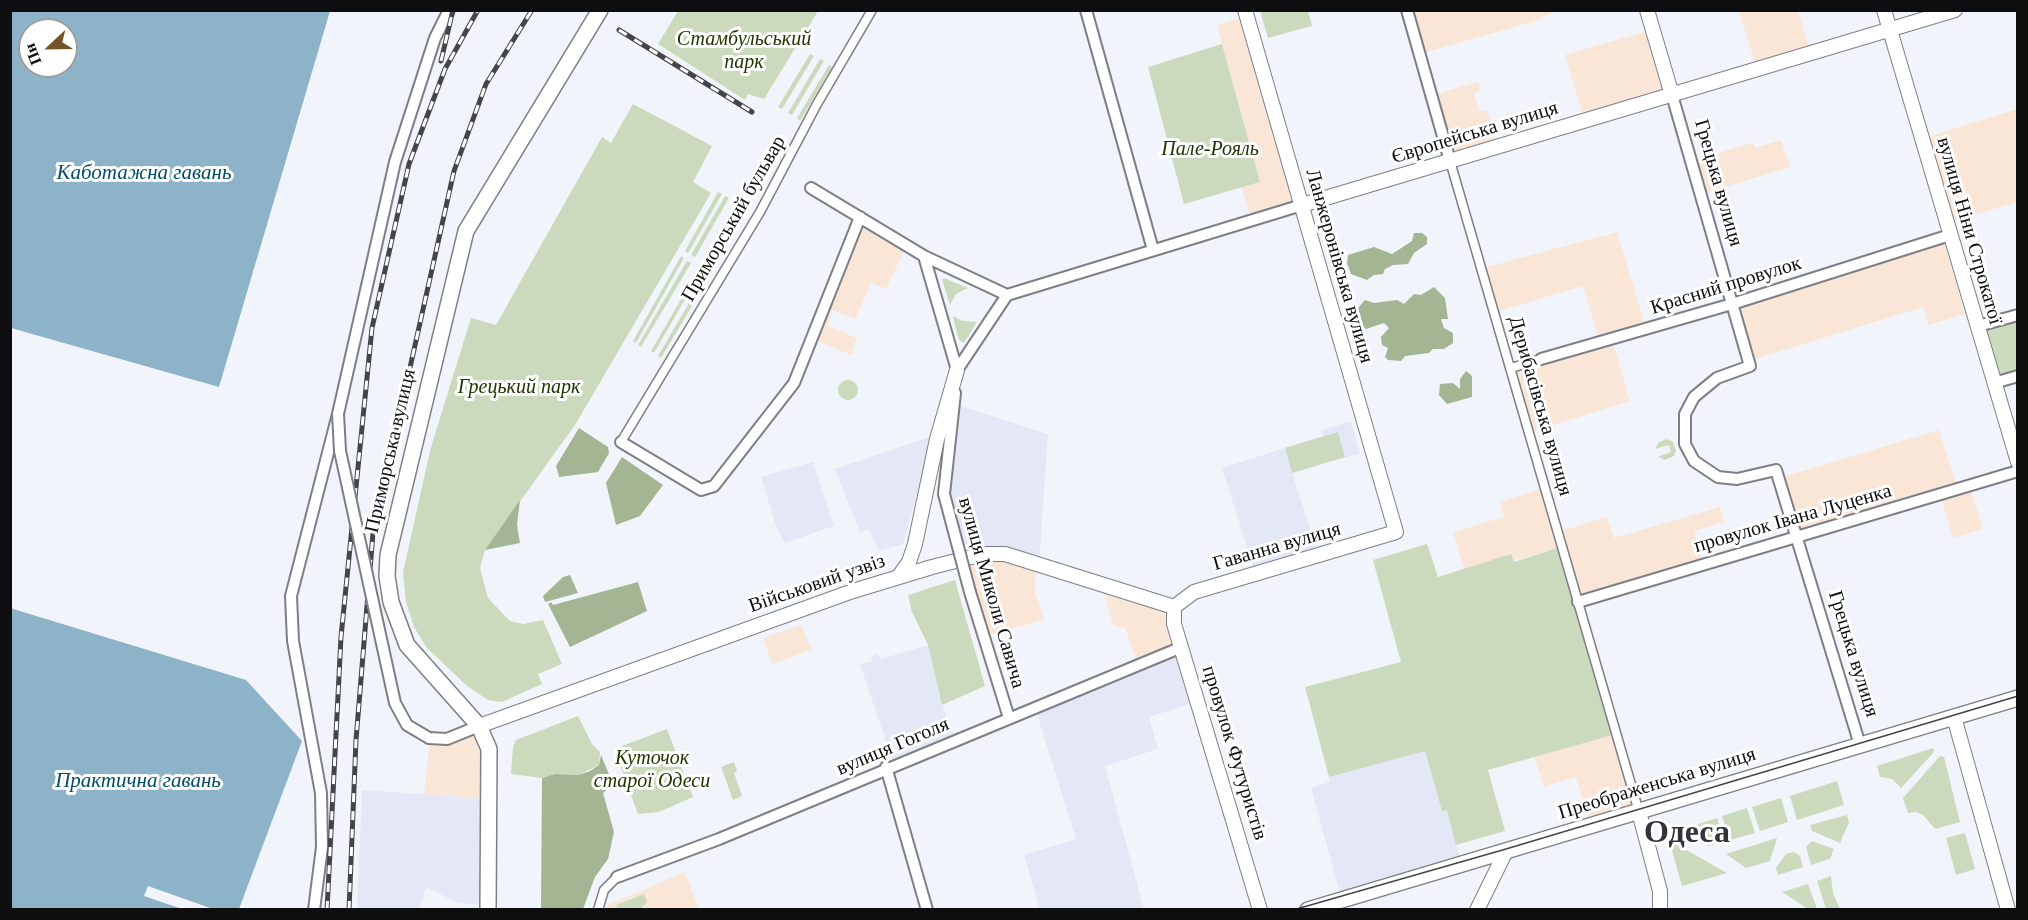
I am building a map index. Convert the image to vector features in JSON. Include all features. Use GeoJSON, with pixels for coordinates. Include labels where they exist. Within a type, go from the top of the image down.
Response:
{"type":"FeatureCollection","features":[{"type":"Feature","properties":{"kind":"main road","name":"Приморська вулиця"},"geometry":{"type":"LineString","coordinates":[[488,909],[491,759],[479,726],[407,645],[391,602],[387,576],[388,555],[466,231],[475,212],[600,10]]}},
{"type":"Feature","properties":{"kind":"main road","name":"Преображенська вулиця"},"geometry":{"type":"LineString","coordinates":[[1308,909],[2018,698]]}},
{"type":"Feature","properties":{"kind":"street"},"geometry":{"type":"LineString","coordinates":[[314,909],[322,847],[321,793],[293,641],[290,607],[297,563],[338,414],[391,178],[430,52],[449,10]]}},
{"type":"Feature","properties":{"kind":"street","name":"Приморський бульвар"},"geometry":{"type":"LineString","coordinates":[[621,442],[760,212],[817,104],[872,10]]}},
{"type":"Feature","properties":{"kind":"street"},"geometry":{"type":"LineString","coordinates":[[1086,10],[1153,250]]}},
{"type":"Feature","properties":{"kind":"street","name":"Ланжеронівська вулиця"},"geometry":{"type":"LineString","coordinates":[[1245,10],[1396,532]]}},
{"type":"Feature","properties":{"kind":"street","name":"Дерибасівська вулиця"},"geometry":{"type":"LineString","coordinates":[[1407,10],[1639,812]]}},
{"type":"Feature","properties":{"kind":"street","name":"Грецька вулиця"},"geometry":{"type":"LineString","coordinates":[[1647,10],[1750,366],[1717,378],[1694,397],[1685,414],[1685,444],[1695,461],[1718,477],[1737,479],[1776,470],[1860,746]]}},
{"type":"Feature","properties":{"kind":"street","name":"вулиця Ніни Строкатої"},"geometry":{"type":"LineString","coordinates":[[1884,10],[2018,462]]}},
{"type":"Feature","properties":{"kind":"street","name":"Європейська вулиця"},"geometry":{"type":"LineString","coordinates":[[1007,295],[1955,10]]}},
{"type":"Feature","properties":{"kind":"street"},"geometry":{"type":"LineString","coordinates":[[812,188],[924,256],[1007,295],[957,370],[937,439],[915,544],[909,562],[899,576]]}},
{"type":"Feature","properties":{"kind":"street"},"geometry":{"type":"LineString","coordinates":[[621,442],[701,490],[714,486],[794,383],[860,217]]}},
{"type":"Feature","properties":{"kind":"street","name":"Красний провулок"},"geometry":{"type":"LineString","coordinates":[[1511,368],[1732,304],[1950,235]]}},
{"type":"Feature","properties":{"kind":"street"},"geometry":{"type":"LineString","coordinates":[[924,256],[957,370]]}},
{"type":"Feature","properties":{"kind":"street"},"geometry":{"type":"LineString","coordinates":[[1977,326],[2018,315]]}},
{"type":"Feature","properties":{"kind":"street","name":"вулиця Миколи Савича"},"geometry":{"type":"LineString","coordinates":[[957,370],[944,494],[970,592],[1009,718]]}},
{"type":"Feature","properties":{"kind":"street"},"geometry":{"type":"LineString","coordinates":[[1994,383],[2018,376]]}},
{"type":"Feature","properties":{"kind":"street"},"geometry":{"type":"LineString","coordinates":[[338,414],[339,451],[395,703],[407,725],[429,738],[447,739],[479,726]]}},
{"type":"Feature","properties":{"kind":"street","name":"провулок Івана Луценка"},"geometry":{"type":"LineString","coordinates":[[1578,602],[2018,471]]}},
{"type":"Feature","properties":{"kind":"street","name":"Гаванна вулиця"},"geometry":{"type":"LineString","coordinates":[[1174,607],[1194,592],[1396,532]]}},
{"type":"Feature","properties":{"kind":"street","name":"Військовий узвіз"},"geometry":{"type":"LineString","coordinates":[[479,726],[899,576],[983,554],[1005,554],[1174,607]]}},
{"type":"Feature","properties":{"kind":"street","name":"провулок Футуристів"},"geometry":{"type":"LineString","coordinates":[[1174,607],[1174,624],[1260,909]]}},
{"type":"Feature","properties":{"kind":"street","name":"вулиця Гоголя"},"geometry":{"type":"LineString","coordinates":[[617,877],[719,839],[886,767],[1182,646]]}},
{"type":"Feature","properties":{"kind":"street"},"geometry":{"type":"LineString","coordinates":[[1954,717],[2008,909]]}},
{"type":"Feature","properties":{"kind":"street"},"geometry":{"type":"LineString","coordinates":[[886,767],[927,909]]}},
{"type":"Feature","properties":{"kind":"street"},"geometry":{"type":"LineString","coordinates":[[1639,812],[1660,891],[1660,909]]}},
{"type":"Feature","properties":{"kind":"street"},"geometry":{"type":"LineString","coordinates":[[1477,909],[1506,851]]}},
{"type":"Feature","properties":{"kind":"street"},"geometry":{"type":"LineString","coordinates":[[598,909],[604,890],[617,877]]}},
{"type":"Feature","properties":{"kind":"shaded area"},"geometry":{"type":"Polygon","coordinates":[[[1551,10],[1552,14],[1542,19],[1420,54],[1408,11],[1551,10]]]}},
{"type":"Feature","properties":{"kind":"shaded area"},"geometry":{"type":"Polygon","coordinates":[[[1739,11],[1798,11],[1810,50],[1756,66],[1739,11]]]}},
{"type":"Feature","properties":{"kind":"shaded area"},"geometry":{"type":"Polygon","coordinates":[[[1245,17],[1300,205],[1251,219],[1242,188],[1260,182],[1217,25],[1245,17]]]}},
{"type":"Feature","properties":{"kind":"shaded area"},"geometry":{"type":"Polygon","coordinates":[[[1651,30],[1669,93],[1584,119],[1565,55],[1651,30]]]}},
{"type":"Feature","properties":{"kind":"shaded area"},"geometry":{"type":"Polygon","coordinates":[[[1478,82],[1481,90],[1474,93],[1480,112],[1487,110],[1497,145],[1450,160],[1432,95],[1478,82]]]}},
{"type":"Feature","properties":{"kind":"shaded area"},"geometry":{"type":"Polygon","coordinates":[[[2017,109],[2017,202],[1949,223],[1924,138],[2017,109]]]}},
{"type":"Feature","properties":{"kind":"shaded area"},"geometry":{"type":"Polygon","coordinates":[[[1781,140],[1790,167],[1703,194],[1694,161],[1753,142],[1755,148],[1781,140]]]}},
{"type":"Feature","properties":{"kind":"shaded area"},"geometry":{"type":"Polygon","coordinates":[[[860,220],[906,247],[886,289],[871,283],[855,319],[832,310],[828,326],[857,338],[851,355],[814,339],[860,220]]]}},
{"type":"Feature","properties":{"kind":"shaded area"},"geometry":{"type":"Polygon","coordinates":[[[1617,232],[1646,328],[1600,342],[1583,286],[1496,312],[1483,268],[1617,232]]]}},
{"type":"Feature","properties":{"kind":"shaded area"},"geometry":{"type":"Polygon","coordinates":[[[1944,243],[1965,314],[1928,325],[1923,307],[1752,360],[1736,306],[1944,243]]]}},
{"type":"Feature","properties":{"kind":"shaded area"},"geometry":{"type":"Polygon","coordinates":[[[1612,340],[1630,401],[1531,432],[1514,371],[1612,340]]]}},
{"type":"Feature","properties":{"kind":"shaded area"},"geometry":{"type":"Polygon","coordinates":[[[954,404],[1048,434],[1039,564],[1004,553],[962,558],[944,494],[954,404]]]}},
{"type":"Feature","properties":{"kind":"shaded area"},"geometry":{"type":"Polygon","coordinates":[[[1351,421],[1360,453],[1292,473],[1318,553],[1255,572],[1222,468],[1323,436],[1322,430],[1351,421]]]}},
{"type":"Feature","properties":{"kind":"shaded area"},"geometry":{"type":"Polygon","coordinates":[[[1939,430],[1957,487],[1800,534],[1783,477],[1939,430]]]}},
{"type":"Feature","properties":{"kind":"shaded area"},"geometry":{"type":"Polygon","coordinates":[[[933,436],[903,544],[879,551],[869,530],[860,532],[835,469],[933,436]]]}},
{"type":"Feature","properties":{"kind":"shaded area"},"geometry":{"type":"Polygon","coordinates":[[[813,462],[834,526],[785,543],[777,529],[761,477],[813,462]]]}},
{"type":"Feature","properties":{"kind":"shaded area"},"geometry":{"type":"Polygon","coordinates":[[[1970,486],[1983,529],[1953,538],[1940,495],[1970,486]]]}},
{"type":"Feature","properties":{"kind":"shaded area"},"geometry":{"type":"Polygon","coordinates":[[[1543,488],[1560,547],[1466,575],[1453,532],[1504,517],[1500,502],[1543,488]]]}},
{"type":"Feature","properties":{"kind":"shaded area"},"geometry":{"type":"Polygon","coordinates":[[[1720,507],[1724,522],[1694,531],[1702,558],[1581,596],[1561,531],[1607,517],[1614,538],[1720,507]]]}},
{"type":"Feature","properties":{"kind":"shaded area"},"geometry":{"type":"Polygon","coordinates":[[[983,555],[1036,565],[1035,592],[1044,620],[985,636],[963,560],[983,555]]]}},
{"type":"Feature","properties":{"kind":"shaded area"},"geometry":{"type":"Polygon","coordinates":[[[1102,585],[1173,608],[1180,646],[1138,663],[1125,628],[1113,625],[1102,585]]]}},
{"type":"Feature","properties":{"kind":"shaded area"},"geometry":{"type":"Polygon","coordinates":[[[802,625],[811,650],[772,664],[763,638],[802,625]]]}},
{"type":"Feature","properties":{"kind":"shaded area"},"geometry":{"type":"Polygon","coordinates":[[[928,645],[942,705],[956,739],[894,765],[860,664],[872,661],[872,657],[877,654],[881,659],[928,645]]]}},
{"type":"Feature","properties":{"kind":"shaded area"},"geometry":{"type":"Polygon","coordinates":[[[1181,649],[1197,702],[1149,717],[1158,749],[1105,766],[1144,909],[1040,909],[1024,855],[1076,839],[1035,708],[1181,649]]]}},
{"type":"Feature","properties":{"kind":"shaded area"},"geometry":{"type":"Polygon","coordinates":[[[479,727],[489,799],[424,794],[430,739],[479,727]]]}},
{"type":"Feature","properties":{"kind":"shaded area"},"geometry":{"type":"Polygon","coordinates":[[[1613,735],[1637,810],[1590,824],[1576,777],[1544,786],[1534,757],[1613,735]]]}},
{"type":"Feature","properties":{"kind":"shaded area"},"geometry":{"type":"Polygon","coordinates":[[[1425,751],[1442,811],[1447,810],[1461,861],[1341,897],[1311,788],[1329,782],[1329,776],[1425,751]]]}},
{"type":"Feature","properties":{"kind":"shaded area"},"geometry":{"type":"Polygon","coordinates":[[[362,790],[489,799],[485,905],[458,903],[426,887],[419,909],[357,910],[362,790]]]}},
{"type":"Feature","properties":{"kind":"shaded area"},"geometry":{"type":"Polygon","coordinates":[[[685,872],[699,909],[606,910],[608,905],[685,872]]]}},
{"type":"Feature","properties":{"kind":"green space","name":"Стамбульський парк"},"geometry":{"type":"Polygon","coordinates":[[[678,11],[818,11],[764,99],[748,94],[745,100],[658,44],[678,11]]]}},
{"type":"Feature","properties":{"kind":"green space"},"geometry":{"type":"Polygon","coordinates":[[[1260,11],[1308,11],[1312,26],[1268,38],[1260,11]]]}},
{"type":"Feature","properties":{"kind":"green space","name":"Пале-Рояль"},"geometry":{"type":"Polygon","coordinates":[[[1222,44],[1260,182],[1184,204],[1148,67],[1222,44]]]}},
{"type":"Feature","properties":{"kind":"green space"},"geometry":{"type":"Polygon","coordinates":[[[810,54],[814,56],[782,109],[778,107],[810,54]]]}},
{"type":"Feature","properties":{"kind":"green space"},"geometry":{"type":"Polygon","coordinates":[[[820,59],[824,61],[792,115],[788,113],[820,59]]]}},
{"type":"Feature","properties":{"kind":"green space"},"geometry":{"type":"Polygon","coordinates":[[[829,65],[832,67],[800,121],[797,118],[829,65]]]}},
{"type":"Feature","properties":{"kind":"green space","name":"Грецький парк"},"geometry":{"type":"Polygon","coordinates":[[[633,104],[712,146],[693,182],[711,193],[575,425],[485,550],[480,568],[488,598],[510,621],[523,624],[543,620],[562,664],[538,674],[542,684],[502,702],[488,700],[467,686],[427,648],[414,627],[406,602],[403,572],[431,447],[471,318],[496,325],[602,137],[611,143],[633,104]]]}},
{"type":"Feature","properties":{"kind":"green space"},"geometry":{"type":"Polygon","coordinates":[[[718,192],[722,194],[688,253],[685,251],[718,192]]]}},
{"type":"Feature","properties":{"kind":"green space"},"geometry":{"type":"Polygon","coordinates":[[[725,196],[729,198],[695,257],[691,255],[725,196]]]}},
{"type":"Feature","properties":{"kind":"green space"},"geometry":{"type":"Polygon","coordinates":[[[738,203],[742,205],[706,265],[703,263],[738,203]]]}},
{"type":"Feature","properties":{"kind":"green space"},"geometry":{"type":"Polygon","coordinates":[[[746,207],[749,208],[712,270],[709,268],[746,207]]]}},
{"type":"Feature","properties":{"kind":"green space"},"geometry":{"type":"Polygon","coordinates":[[[1414,233],[1422,233],[1427,237],[1427,244],[1414,253],[1408,264],[1393,265],[1385,269],[1383,274],[1374,275],[1367,280],[1351,274],[1347,263],[1348,255],[1374,247],[1392,254],[1412,241],[1414,233]]]}},
{"type":"Feature","properties":{"kind":"green space"},"geometry":{"type":"Polygon","coordinates":[[[681,256],[684,258],[636,343],[633,341],[681,256]]]}},
{"type":"Feature","properties":{"kind":"green space"},"geometry":{"type":"Polygon","coordinates":[[[687,261],[691,263],[641,347],[638,345],[687,261]]]}},
{"type":"Feature","properties":{"kind":"green space"},"geometry":{"type":"Polygon","coordinates":[[[699,268],[702,270],[654,353],[651,351],[699,268]]]}},
{"type":"Feature","properties":{"kind":"green space"},"geometry":{"type":"Polygon","coordinates":[[[706,274],[710,276],[661,358],[658,356],[706,274]]]}},
{"type":"Feature","properties":{"kind":"green space"},"geometry":{"type":"Polygon","coordinates":[[[944,278],[968,288],[956,294],[950,305],[942,280],[944,278]]]}},
{"type":"Feature","properties":{"kind":"green space"},"geometry":{"type":"Polygon","coordinates":[[[1434,287],[1445,298],[1448,319],[1441,319],[1444,328],[1453,333],[1453,343],[1444,349],[1433,349],[1429,353],[1405,356],[1401,361],[1388,360],[1385,357],[1388,348],[1382,345],[1381,337],[1389,328],[1384,323],[1366,329],[1361,324],[1358,308],[1365,300],[1374,303],[1397,300],[1404,304],[1414,294],[1421,295],[1434,287]]]}},
{"type":"Feature","properties":{"kind":"green space"},"geometry":{"type":"Polygon","coordinates":[[[954,316],[962,321],[977,322],[964,343],[959,340],[954,316]]]}},
{"type":"Feature","properties":{"kind":"green space"},"geometry":{"type":"Polygon","coordinates":[[[2017,316],[2017,374],[1995,381],[1979,327],[2017,316]]]}},
{"type":"Feature","properties":{"kind":"green space"},"geometry":{"type":"Polygon","coordinates":[[[1466,371],[1472,376],[1472,397],[1447,404],[1439,395],[1440,384],[1453,383],[1460,389],[1460,379],[1466,371]]]}},
{"type":"Feature","properties":{"kind":"green space"},"geometry":{"type":"Polygon","coordinates":[[[848,380],[855,383],[858,390],[855,397],[848,400],[841,397],[838,390],[841,383],[848,380]]]}},
{"type":"Feature","properties":{"kind":"green space"},"geometry":{"type":"Polygon","coordinates":[[[579,428],[608,447],[609,453],[598,472],[559,477],[556,466],[579,428]]]}},
{"type":"Feature","properties":{"kind":"green space"},"geometry":{"type":"Polygon","coordinates":[[[1338,432],[1345,457],[1292,473],[1285,448],[1338,432]]]}},
{"type":"Feature","properties":{"kind":"green space"},"geometry":{"type":"Polygon","coordinates":[[[1667,439],[1673,442],[1676,450],[1674,456],[1665,460],[1658,457],[1671,452],[1669,445],[1655,449],[1659,442],[1667,439]]]}},
{"type":"Feature","properties":{"kind":"green space"},"geometry":{"type":"Polygon","coordinates":[[[622,457],[663,485],[640,516],[616,525],[606,483],[622,457]]]}},
{"type":"Feature","properties":{"kind":"green space"},"geometry":{"type":"Polygon","coordinates":[[[520,500],[517,525],[520,543],[485,550],[520,500]]]}},
{"type":"Feature","properties":{"kind":"green space"},"geometry":{"type":"Polygon","coordinates":[[[1427,544],[1438,577],[1511,554],[1514,562],[1560,547],[1613,735],[1488,770],[1505,831],[1456,845],[1447,810],[1442,811],[1425,751],[1329,777],[1305,687],[1401,662],[1373,560],[1427,544]]]}},
{"type":"Feature","properties":{"kind":"green space"},"geometry":{"type":"Polygon","coordinates":[[[570,575],[578,593],[545,602],[543,596],[563,577],[570,575]]]}},
{"type":"Feature","properties":{"kind":"green space"},"geometry":{"type":"Polygon","coordinates":[[[955,580],[985,686],[942,705],[928,645],[912,612],[908,595],[955,580]]]}},
{"type":"Feature","properties":{"kind":"green space"},"geometry":{"type":"Polygon","coordinates":[[[638,582],[647,611],[570,647],[548,604],[551,602],[553,605],[638,582]]]}},
{"type":"Feature","properties":{"kind":"green space"},"geometry":{"type":"Polygon","coordinates":[[[578,716],[592,744],[600,752],[599,765],[578,775],[555,774],[542,778],[511,774],[513,747],[516,740],[578,716]]]}},
{"type":"Feature","properties":{"kind":"green space","name":"Куточок старої Одеси"},"geometry":{"type":"Polygon","coordinates":[[[667,729],[693,797],[659,812],[638,814],[614,749],[667,729]]]}},
{"type":"Feature","properties":{"kind":"green space"},"geometry":{"type":"Polygon","coordinates":[[[1933,748],[1934,752],[1901,788],[1892,779],[1880,777],[1877,766],[1933,748]]]}},
{"type":"Feature","properties":{"kind":"green space"},"geometry":{"type":"Polygon","coordinates":[[[601,755],[613,784],[603,793],[614,832],[608,859],[595,877],[583,909],[541,909],[542,778],[555,774],[578,775],[590,771],[599,765],[601,755]]]}},
{"type":"Feature","properties":{"kind":"green space"},"geometry":{"type":"Polygon","coordinates":[[[1940,756],[1944,757],[1960,822],[1935,829],[1923,815],[1916,812],[1908,813],[1903,798],[1940,756]]]}},
{"type":"Feature","properties":{"kind":"green space"},"geometry":{"type":"Polygon","coordinates":[[[734,762],[737,771],[734,773],[742,796],[733,800],[721,767],[734,762]]]}},
{"type":"Feature","properties":{"kind":"green space"},"geometry":{"type":"Polygon","coordinates":[[[1837,781],[1844,805],[1797,820],[1790,796],[1837,781]]]}},
{"type":"Feature","properties":{"kind":"green space"},"geometry":{"type":"Polygon","coordinates":[[[1781,798],[1788,822],[1760,831],[1752,807],[1781,798]]]}},
{"type":"Feature","properties":{"kind":"green space"},"geometry":{"type":"Polygon","coordinates":[[[1747,808],[1755,833],[1730,840],[1722,816],[1747,808]]]}},
{"type":"Feature","properties":{"kind":"green space"},"geometry":{"type":"Polygon","coordinates":[[[1847,815],[1849,822],[1840,843],[1812,831],[1810,825],[1847,815]]]}},
{"type":"Feature","properties":{"kind":"green space"},"geometry":{"type":"Polygon","coordinates":[[[1717,818],[1725,841],[1709,846],[1699,843],[1693,826],[1717,818]]]}},
{"type":"Feature","properties":{"kind":"green space"},"geometry":{"type":"Polygon","coordinates":[[[1965,833],[1975,869],[1956,875],[1946,838],[1965,833]]]}},
{"type":"Feature","properties":{"kind":"green space"},"geometry":{"type":"Polygon","coordinates":[[[1777,838],[1770,861],[1746,868],[1726,854],[1777,838]]]}},
{"type":"Feature","properties":{"kind":"green space"},"geometry":{"type":"Polygon","coordinates":[[[1669,840],[1727,873],[1682,886],[1669,840]]]}},
{"type":"Feature","properties":{"kind":"green space"},"geometry":{"type":"Polygon","coordinates":[[[1812,841],[1834,849],[1830,859],[1811,865],[1806,847],[1812,841]]]}},
{"type":"Feature","properties":{"kind":"green space"},"geometry":{"type":"Polygon","coordinates":[[[1794,852],[1800,856],[1803,867],[1778,875],[1776,868],[1786,854],[1794,852]]]}},
{"type":"Feature","properties":{"kind":"green space"},"geometry":{"type":"Polygon","coordinates":[[[1831,876],[1833,893],[1840,909],[1826,909],[1817,881],[1831,876]]]}},
{"type":"Feature","properties":{"kind":"green space"},"geometry":{"type":"Polygon","coordinates":[[[1808,884],[1817,909],[1808,909],[1782,892],[1808,884]]]}},
{"type":"Feature","properties":{"kind":"green space"},"geometry":{"type":"Polygon","coordinates":[[[644,894],[647,902],[640,909],[617,909],[616,905],[644,894]]]}},
{"type":"Feature","properties":{"kind":"water","name":"Каботажна гавань"},"geometry":{"type":"Polygon","coordinates":[[[10,11],[330,11],[219,387],[11,328],[10,11]]]}},
{"type":"Feature","properties":{"kind":"water","name":"Практична гавань"},"geometry":{"type":"Polygon","coordinates":[[[10,608],[246,680],[302,741],[239,909],[11,909],[10,608]]]}},
{"type":"Feature","properties":{"kind":"pier"},"geometry":{"type":"Polygon","coordinates":[[[148,886],[213,909],[182,909],[144,896],[148,886]]]}},
{"type":"Feature","properties":{"kind":"tram line"},"geometry":{"type":"LineString","coordinates":[[1293,910],[2018,696]]}},
{"type":"Feature","properties":{"kind":"railway"},"geometry":{"type":"LineString","coordinates":[[441,61],[453,10]]}},
{"type":"Feature","properties":{"kind":"railway"},"geometry":{"type":"LineString","coordinates":[[327,910],[341,637],[372,328],[409,164],[445,69],[478,10]]}},
{"type":"Feature","properties":{"kind":"railway"},"geometry":{"type":"LineString","coordinates":[[349,910],[356,740],[373,533],[454,171],[486,84],[532,10]]}},
{"type":"Feature","properties":{"kind":"railway"},"geometry":{"type":"LineString","coordinates":[[619,30],[752,112]]}},
{"type":"Feature","properties":{"kind":"district","name":"Одеса"},"geometry":{"type":"Point","coordinates":[1687,834]}}]}
